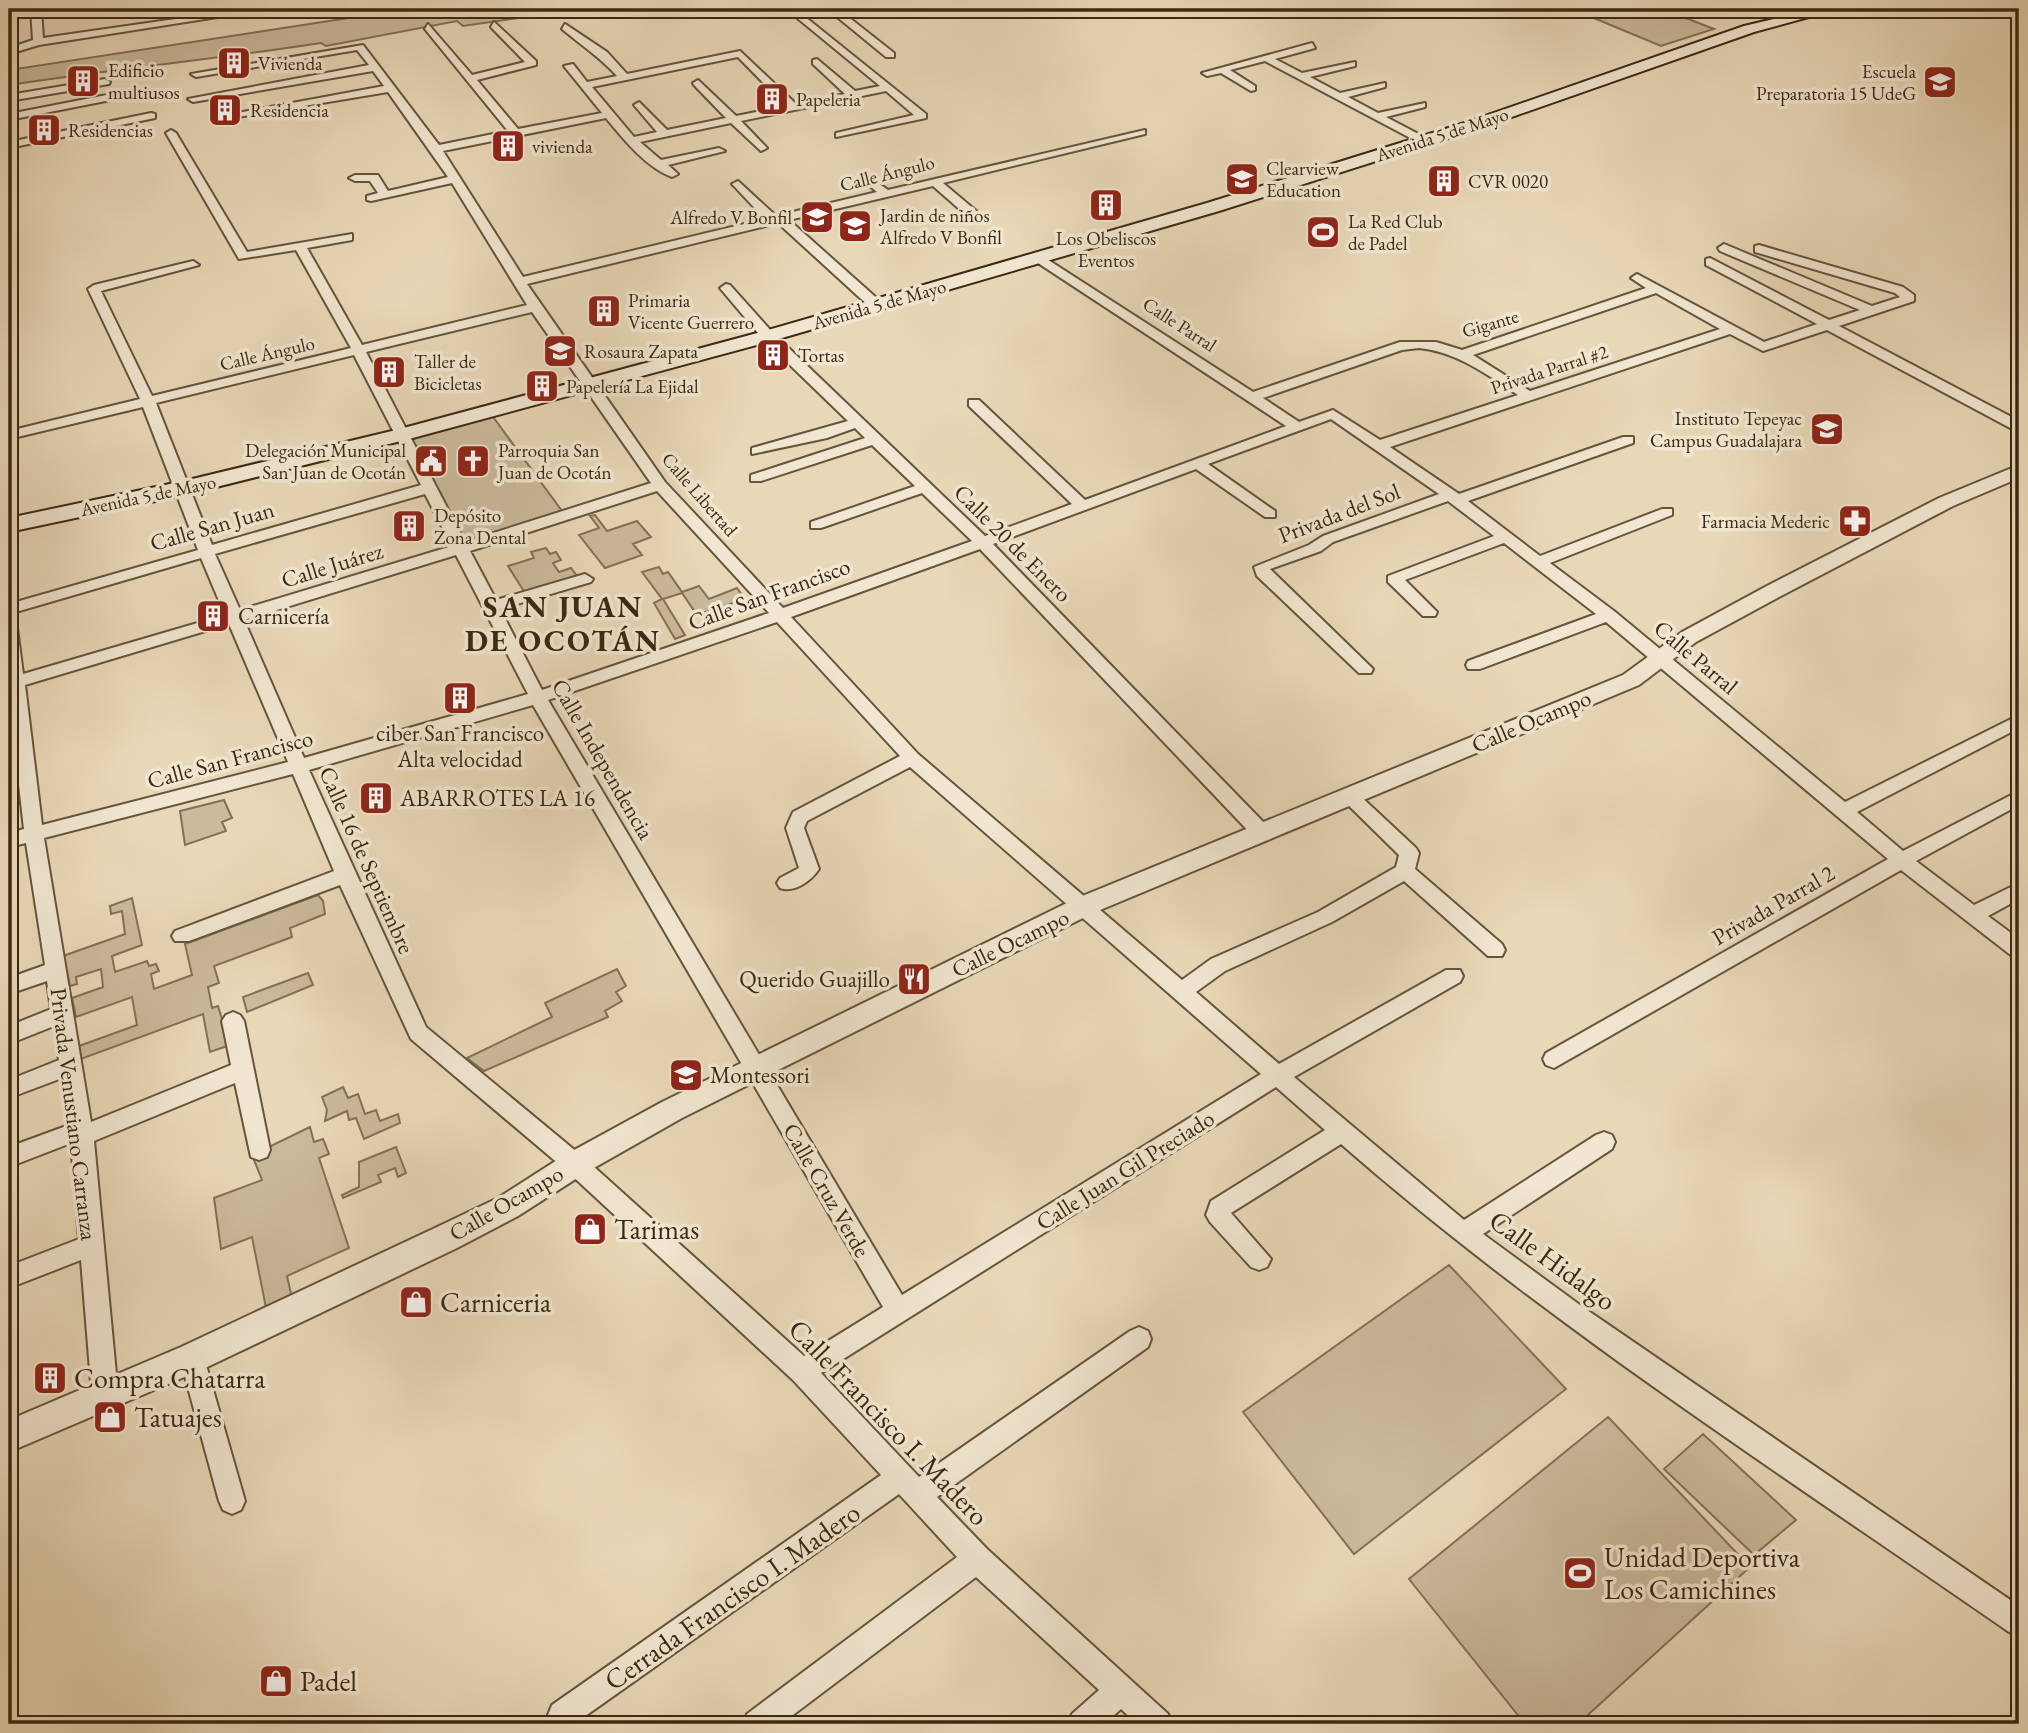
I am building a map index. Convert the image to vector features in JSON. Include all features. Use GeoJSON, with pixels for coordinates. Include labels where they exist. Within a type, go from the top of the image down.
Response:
{"type":"FeatureCollection","features":[{"type":"Feature","properties":{"kind":"main road","name":"Avenida 5 de Mayo"},"geometry":{"type":"LineString","coordinates":[[9,524],[184,488],[401,435],[768,336],[1213,207],[1742,32],[1831,9]]}},
{"type":"Feature","properties":{"kind":"main road","name":"Avenida 5 de Mayo"},"geometry":{"type":"LineString","coordinates":[[1742,32],[1848,9]]}},
{"type":"Feature","properties":{"kind":"street"},"geometry":{"type":"LineString","coordinates":[[38,42],[36,10],[51,9]]}},
{"type":"Feature","properties":{"kind":"street"},"geometry":{"type":"LineString","coordinates":[[9,51],[38,42],[263,9]]}},
{"type":"Feature","properties":{"kind":"street"},"geometry":{"type":"LineString","coordinates":[[839,14],[890,55],[869,60]]}},
{"type":"Feature","properties":{"kind":"street"},"geometry":{"type":"LineString","coordinates":[[799,15],[869,60],[887,88],[922,117],[840,135]]}},
{"type":"Feature","properties":{"kind":"street"},"geometry":{"type":"LineString","coordinates":[[471,78],[532,63],[494,24]]}},
{"type":"Feature","properties":{"kind":"street"},"geometry":{"type":"LineString","coordinates":[[428,27],[515,133]]}},
{"type":"Feature","properties":{"kind":"street"},"geometry":{"type":"LineString","coordinates":[[565,27],[587,46],[603,54],[624,77]]}},
{"type":"Feature","properties":{"kind":"street"},"geometry":{"type":"LineString","coordinates":[[1206,73],[1312,46]]}},
{"type":"Feature","properties":{"kind":"street","name":"Calle Libertad"},"geometry":{"type":"LineString","coordinates":[[196,74],[360,47],[436,149],[534,307],[592,385],[660,485],[912,758],[1084,906]]}},
{"type":"Feature","properties":{"kind":"street"},"geometry":{"type":"LineString","coordinates":[[586,85],[740,54],[793,107]]}},
{"type":"Feature","properties":{"kind":"street"},"geometry":{"type":"LineString","coordinates":[[1266,58],[1422,140]]}},
{"type":"Feature","properties":{"kind":"street"},"geometry":{"type":"LineString","coordinates":[[817,62],[853,95]]}},
{"type":"Feature","properties":{"kind":"street"},"geometry":{"type":"LineString","coordinates":[[1302,76],[1350,64]]}},
{"type":"Feature","properties":{"kind":"street"},"geometry":{"type":"LineString","coordinates":[[569,66],[631,141],[672,174]]}},
{"type":"Feature","properties":{"kind":"street"},"geometry":{"type":"LineString","coordinates":[[193,99],[377,67]]}},
{"type":"Feature","properties":{"kind":"street"},"geometry":{"type":"LineString","coordinates":[[1222,69],[1251,88]]}},
{"type":"Feature","properties":{"kind":"street"},"geometry":{"type":"LineString","coordinates":[[9,98],[101,78],[127,98],[9,117]]}},
{"type":"Feature","properties":{"kind":"street"},"geometry":{"type":"LineString","coordinates":[[698,83],[761,148]]}},
{"type":"Feature","properties":{"kind":"street"},"geometry":{"type":"LineString","coordinates":[[1339,96],[1381,85]]}},
{"type":"Feature","properties":{"kind":"street"},"geometry":{"type":"LineString","coordinates":[[226,116],[393,88]]}},
{"type":"Feature","properties":{"kind":"street"},"geometry":{"type":"LineString","coordinates":[[631,141],[887,88]]}},
{"type":"Feature","properties":{"kind":"street"},"geometry":{"type":"LineString","coordinates":[[817,115],[899,98]]}},
{"type":"Feature","properties":{"kind":"street"},"geometry":{"type":"LineString","coordinates":[[639,105],[664,134]]}},
{"type":"Feature","properties":{"kind":"street"},"geometry":{"type":"LineString","coordinates":[[1377,116],[1421,105]]}},
{"type":"Feature","properties":{"kind":"street"},"geometry":{"type":"LineString","coordinates":[[9,145],[146,113],[167,130],[239,254],[250,256],[348,237]]}},
{"type":"Feature","properties":{"kind":"street"},"geometry":{"type":"LineString","coordinates":[[436,149],[611,114]]}},
{"type":"Feature","properties":{"kind":"street","name":"Calle Ángulo"},"geometry":{"type":"LineString","coordinates":[[518,282],[1141,132]]}},
{"type":"Feature","properties":{"kind":"street"},"geometry":{"type":"LineString","coordinates":[[657,164],[719,151]]}},
{"type":"Feature","properties":{"kind":"street"},"geometry":{"type":"LineString","coordinates":[[355,178],[374,177],[380,196],[455,179]]}},
{"type":"Feature","properties":{"kind":"street"},"geometry":{"type":"LineString","coordinates":[[866,177],[885,193]]}},
{"type":"Feature","properties":{"kind":"street"},"geometry":{"type":"LineString","coordinates":[[934,181],[977,218]]}},
{"type":"Feature","properties":{"kind":"street"},"geometry":{"type":"LineString","coordinates":[[738,184],[876,305]]}},
{"type":"Feature","properties":{"kind":"street","name":"Calle Independencia"},"geometry":{"type":"LineString","coordinates":[[300,246],[359,351],[538,697],[755,1068]]}},
{"type":"Feature","properties":{"kind":"street"},"geometry":{"type":"LineString","coordinates":[[1724,248],[1873,311]]}},
{"type":"Feature","properties":{"kind":"street"},"geometry":{"type":"LineString","coordinates":[[1637,278],[1756,345],[1769,347],[1909,296],[1759,249]]}},
{"type":"Feature","properties":{"kind":"street","name":"Calle Parral"},"geometry":{"type":"LineString","coordinates":[[1039,258],[1297,427]]}},
{"type":"Feature","properties":{"kind":"street"},"geometry":{"type":"LineString","coordinates":[[1710,262],[2019,427]]}},
{"type":"Feature","properties":{"kind":"street","name":"Calle 16 de Septiembre"},"geometry":{"type":"LineString","coordinates":[[193,265],[94,289],[148,401],[184,488],[206,551],[345,875],[418,1033],[575,1164]]}},
{"type":"Feature","properties":{"kind":"street","name":"Calle 20 de Enero"},"geometry":{"type":"LineString","coordinates":[[726,288],[768,336],[981,541],[1263,834]]}},
{"type":"Feature","properties":{"kind":"street","name":"Gigante"},"geometry":{"type":"LineString","coordinates":[[1254,397],[1400,346],[1433,343],[1463,354],[1657,289]]}},
{"type":"Feature","properties":{"kind":"street","name":"Calle Ángulo"},"geometry":{"type":"LineString","coordinates":[[9,435],[534,307]]}},
{"type":"Feature","properties":{"kind":"street","name":"Privada Parral #2"},"geometry":{"type":"LineString","coordinates":[[1380,446],[1730,330]]}},
{"type":"Feature","properties":{"kind":"street"},"geometry":{"type":"LineString","coordinates":[[1463,354],[1528,396]]}},
{"type":"Feature","properties":{"kind":"street"},"geometry":{"type":"LineString","coordinates":[[974,403],[1082,505]]}},
{"type":"Feature","properties":{"kind":"street","name":"Calle Parral"},"geometry":{"type":"LineString","coordinates":[[1333,414],[1454,497],[1608,615],[1902,860],[2019,950]]}},
{"type":"Feature","properties":{"kind":"street","name":"Calle San Francisco"},"geometry":{"type":"LineString","coordinates":[[9,840],[298,766],[538,697],[782,617],[981,541],[1333,414]]}},
{"type":"Feature","properties":{"kind":"street"},"geometry":{"type":"LineString","coordinates":[[757,452],[822,435],[858,422]]}},
{"type":"Feature","properties":{"kind":"street"},"geometry":{"type":"LineString","coordinates":[[756,478],[875,439]]}},
{"type":"Feature","properties":{"kind":"street"},"geometry":{"type":"LineString","coordinates":[[1454,497],[1628,440]]}},
{"type":"Feature","properties":{"kind":"street"},"geometry":{"type":"LineString","coordinates":[[1197,463],[1270,514]]}},
{"type":"Feature","properties":{"kind":"street","name":"Calle Ocampo"},"geometry":{"type":"LineString","coordinates":[[9,1436],[192,1358],[446,1238],[508,1207],[575,1164],[755,1068],[1084,906],[1631,680],[1664,659],[1689,637],[1772,592],[1946,502],[2019,471]]}},
{"type":"Feature","properties":{"kind":"street","name":"Calle Juárez"},"geometry":{"type":"LineString","coordinates":[[13,671],[236,618],[660,485]]}},
{"type":"Feature","properties":{"kind":"street"},"geometry":{"type":"LineString","coordinates":[[816,525],[925,487]]}},
{"type":"Feature","properties":{"kind":"street","name":"Calle San Juan"},"geometry":{"type":"LineString","coordinates":[[9,609],[428,488]]}},
{"type":"Feature","properties":{"kind":"street","name":"Privada del Sol"},"geometry":{"type":"LineString","coordinates":[[1365,669],[1264,573],[1262,567],[1315,548],[1328,538],[1454,497]]}},
{"type":"Feature","properties":{"kind":"street"},"geometry":{"type":"LineString","coordinates":[[1539,562],[1667,512]]}},
{"type":"Feature","properties":{"kind":"street"},"geometry":{"type":"LineString","coordinates":[[1429,612],[1394,579],[1506,537]]}},
{"type":"Feature","properties":{"kind":"street"},"geometry":{"type":"LineString","coordinates":[[491,607],[585,579]]}},
{"type":"Feature","properties":{"kind":"street"},"geometry":{"type":"LineString","coordinates":[[1474,665],[1608,615]]}},
{"type":"Feature","properties":{"kind":"street","name":"Privada Venustiano Carranza"},"geometry":{"type":"LineString","coordinates":[[9,628],[34,833],[81,1133],[105,1395]]}},
{"type":"Feature","properties":{"kind":"street"},"geometry":{"type":"LineString","coordinates":[[1843,811],[2018,722]]}},
{"type":"Feature","properties":{"kind":"street"},"geometry":{"type":"LineString","coordinates":[[787,883],[809,869],[795,828],[800,817],[912,758]]}},
{"type":"Feature","properties":{"kind":"street"},"geometry":{"type":"LineString","coordinates":[[1181,991],[1218,965],[1325,917],[1405,871],[1409,853],[1350,797]]}},
{"type":"Feature","properties":{"kind":"street","name":"Privada Parral 2"},"geometry":{"type":"LineString","coordinates":[[1554,1059],[1902,860],[2019,797]]}},
{"type":"Feature","properties":{"kind":"street"},"geometry":{"type":"LineString","coordinates":[[1405,871],[1495,950]]}},
{"type":"Feature","properties":{"kind":"street"},"geometry":{"type":"LineString","coordinates":[[181,936],[345,875]]}},
{"type":"Feature","properties":{"kind":"street"},"geometry":{"type":"LineString","coordinates":[[1973,915],[2019,890]]}},
{"type":"Feature","properties":{"kind":"street","name":"Calle Hidalgo"},"geometry":{"type":"LineString","coordinates":[[1084,906],[1342,1131],[1464,1233],[1576,1315],[2019,1622]]}},
{"type":"Feature","properties":{"kind":"street"},"geometry":{"type":"LineString","coordinates":[[9,986],[55,970]]}},
{"type":"Feature","properties":{"kind":"street","name":"Calle Juan Gil Preciado"},"geometry":{"type":"LineString","coordinates":[[802,1371],[1278,1075],[1453,976]]}},
{"type":"Feature","properties":{"kind":"street"},"geometry":{"type":"LineString","coordinates":[[9,1035],[62,1014]]}},
{"type":"Feature","properties":{"kind":"street"},"geometry":{"type":"LineString","coordinates":[[233,1021],[259,1150]]}},
{"type":"Feature","properties":{"kind":"street"},"geometry":{"type":"LineString","coordinates":[[9,1089],[70,1065]]}},
{"type":"Feature","properties":{"kind":"street","name":"Calle Cruz Verde"},"geometry":{"type":"LineString","coordinates":[[755,1068],[898,1311]]}},
{"type":"Feature","properties":{"kind":"street"},"geometry":{"type":"LineString","coordinates":[[9,1157],[81,1133],[243,1070]]}},
{"type":"Feature","properties":{"kind":"street"},"geometry":{"type":"LineString","coordinates":[[1259,1259],[1218,1215],[1219,1208],[1226,1201],[1342,1131]]}},
{"type":"Feature","properties":{"kind":"street"},"geometry":{"type":"LineString","coordinates":[[1464,1233],[1604,1142]]}},
{"type":"Feature","properties":{"kind":"street","name":"Calle Francisco I. Madero"},"geometry":{"type":"LineString","coordinates":[[575,1164],[802,1371],[977,1559],[1119,1692],[1158,1724]]}},
{"type":"Feature","properties":{"kind":"street"},"geometry":{"type":"LineString","coordinates":[[9,1277],[92,1245]]}},
{"type":"Feature","properties":{"kind":"street","name":"Cerrada Francisco I. Madero"},"geometry":{"type":"LineString","coordinates":[[562,1715],[910,1485],[1139,1339]]}},
{"type":"Feature","properties":{"kind":"street"},"geometry":{"type":"LineString","coordinates":[[192,1358],[232,1502]]}},
{"type":"Feature","properties":{"kind":"street"},"geometry":{"type":"LineString","coordinates":[[757,1724],[977,1559]]}},
{"type":"Feature","properties":{"kind":"street"},"geometry":{"type":"LineString","coordinates":[[1082,1724],[1119,1692]]}},
{"type":"Feature","properties":{"kind":"shaded area"},"geometry":{"type":"Polygon","coordinates":[[[407,9],[544,9],[514,12],[518,18],[463,26],[457,21],[326,46],[321,43],[9,85],[9,70],[407,9]]]}},
{"type":"Feature","properties":{"kind":"shaded area"},"geometry":{"type":"Polygon","coordinates":[[[1572,9],[1663,9],[1714,29],[1661,46],[1572,9]]]}},
{"type":"Feature","properties":{"kind":"shaded area"},"geometry":{"type":"Polygon","coordinates":[[[491,414],[562,511],[462,544],[408,436],[491,414]]]}},
{"type":"Feature","properties":{"kind":"shaded area"},"geometry":{"type":"Polygon","coordinates":[[[595,515],[607,531],[637,521],[651,537],[633,544],[642,555],[605,568],[579,535],[599,528],[590,516],[595,515]]]}},
{"type":"Feature","properties":{"kind":"shaded area"},"geometry":{"type":"Polygon","coordinates":[[[546,548],[550,554],[556,552],[561,560],[553,563],[559,572],[571,568],[577,576],[525,593],[508,566],[534,558],[531,552],[546,548]]]}},
{"type":"Feature","properties":{"kind":"shaded area"},"geometry":{"type":"Polygon","coordinates":[[[659,567],[663,574],[668,572],[682,592],[699,586],[709,599],[737,588],[745,599],[697,615],[682,593],[663,599],[685,635],[675,639],[654,603],[662,599],[642,572],[659,567]]]}},
{"type":"Feature","properties":{"kind":"shaded area"},"geometry":{"type":"Polygon","coordinates":[[[224,800],[232,818],[222,822],[226,831],[185,845],[180,811],[224,800]]]}},
{"type":"Feature","properties":{"kind":"shaded area"},"geometry":{"type":"Polygon","coordinates":[[[318,895],[323,901],[325,914],[290,928],[292,937],[214,966],[219,983],[208,987],[212,1008],[218,1006],[230,1045],[210,1052],[203,1014],[81,1059],[79,1046],[137,1025],[132,997],[76,1017],[72,998],[103,987],[101,969],[76,977],[77,984],[70,986],[63,956],[125,934],[122,911],[111,914],[110,906],[132,898],[142,945],[112,956],[115,972],[147,961],[149,966],[156,964],[159,971],[151,974],[154,989],[192,975],[185,944],[318,895]]]}},
{"type":"Feature","properties":{"kind":"shaded area"},"geometry":{"type":"Polygon","coordinates":[[[617,969],[626,986],[616,992],[622,1001],[605,1011],[608,1017],[484,1071],[467,1058],[552,1017],[545,1003],[617,969]]]}},
{"type":"Feature","properties":{"kind":"shaded area"},"geometry":{"type":"Polygon","coordinates":[[[308,973],[313,985],[247,1012],[243,997],[308,973]]]}},
{"type":"Feature","properties":{"kind":"shaded area"},"geometry":{"type":"Polygon","coordinates":[[[343,1087],[348,1098],[358,1094],[365,1114],[376,1110],[380,1121],[398,1114],[400,1123],[364,1139],[356,1118],[349,1120],[347,1111],[325,1121],[327,1110],[322,1097],[343,1087]]]}},
{"type":"Feature","properties":{"kind":"shaded area"},"geometry":{"type":"Polygon","coordinates":[[[310,1127],[314,1142],[323,1139],[329,1154],[319,1158],[349,1248],[287,1276],[292,1298],[267,1313],[252,1237],[221,1249],[214,1198],[262,1180],[252,1155],[310,1127]]]}},
{"type":"Feature","properties":{"kind":"shaded area"},"geometry":{"type":"Polygon","coordinates":[[[396,1147],[406,1173],[398,1177],[395,1168],[378,1175],[381,1182],[343,1198],[342,1195],[359,1187],[359,1162],[396,1147]]]}},
{"type":"Feature","properties":{"kind":"shaded area"},"geometry":{"type":"Polygon","coordinates":[[[1449,1265],[1566,1389],[1354,1554],[1243,1412],[1449,1265]]]}},
{"type":"Feature","properties":{"kind":"shaded area","name":"Unidad Deportiva Los Camichines"},"geometry":{"type":"Polygon","coordinates":[[[1608,1417],[1750,1567],[1578,1724],[1525,1724],[1409,1579],[1608,1417]]]}},
{"type":"Feature","properties":{"kind":"shaded area","name":"Unidad Deportiva Los Camichines"},"geometry":{"type":"Polygon","coordinates":[[[1703,1434],[1796,1520],[1754,1555],[1664,1469],[1703,1434]]]}},
{"type":"Feature","properties":{"kind":"place","name":"Vivienda"},"geometry":{"type":"Point","coordinates":[234,63]}},
{"type":"Feature","properties":{"kind":"place","name":"Edificio multiusos"},"geometry":{"type":"Point","coordinates":[83,81]}},
{"type":"Feature","properties":{"kind":"place","name":"Escuela Preparatoria 15 UdeG"},"geometry":{"type":"Point","coordinates":[1940,82]}},
{"type":"Feature","properties":{"kind":"place","name":"Papeleria"},"geometry":{"type":"Point","coordinates":[772,99]}},
{"type":"Feature","properties":{"kind":"place","name":"Residencia"},"geometry":{"type":"Point","coordinates":[225,110]}},
{"type":"Feature","properties":{"kind":"place","name":"Residencias"},"geometry":{"type":"Point","coordinates":[44,130]}},
{"type":"Feature","properties":{"kind":"place","name":"vivienda"},"geometry":{"type":"Point","coordinates":[508,146]}},
{"type":"Feature","properties":{"kind":"place","name":"Clearview Education"},"geometry":{"type":"Point","coordinates":[1242,179]}},
{"type":"Feature","properties":{"kind":"place","name":"CVR 0020"},"geometry":{"type":"Point","coordinates":[1444,181]}},
{"type":"Feature","properties":{"kind":"place","name":"Los Obeliscos Eventos"},"geometry":{"type":"Point","coordinates":[1106,205]}},
{"type":"Feature","properties":{"kind":"place","name":"Alfredo V Bonfil"},"geometry":{"type":"Point","coordinates":[817,217]}},
{"type":"Feature","properties":{"kind":"place","name":"Jardin de niños Alfredo V Bonfil"},"geometry":{"type":"Point","coordinates":[855,226]}},
{"type":"Feature","properties":{"kind":"place","name":"La Red Club de Padel"},"geometry":{"type":"Point","coordinates":[1323,232]}},
{"type":"Feature","properties":{"kind":"place","name":"Primaria Vicente Guerrero"},"geometry":{"type":"Point","coordinates":[604,311]}},
{"type":"Feature","properties":{"kind":"place","name":"Rosaura Zapata"},"geometry":{"type":"Point","coordinates":[560,351]}},
{"type":"Feature","properties":{"kind":"place","name":"Tortas"},"geometry":{"type":"Point","coordinates":[773,355]}},
{"type":"Feature","properties":{"kind":"place","name":"Taller de Bicicletas"},"geometry":{"type":"Point","coordinates":[389,372]}},
{"type":"Feature","properties":{"kind":"place","name":"Papelería La Ejidal"},"geometry":{"type":"Point","coordinates":[542,386]}},
{"type":"Feature","properties":{"kind":"place","name":"Instituto Tepeyac Campus Guadalajara"},"geometry":{"type":"Point","coordinates":[1827,429]}},
{"type":"Feature","properties":{"kind":"place","name":"Delegación Municipal San Juan de Ocotán"},"geometry":{"type":"Point","coordinates":[431,461]}},
{"type":"Feature","properties":{"kind":"place","name":"Parroquia San Juan de Ocotán"},"geometry":{"type":"Point","coordinates":[473,461]}},
{"type":"Feature","properties":{"kind":"place","name":"Farmacia Mederic"},"geometry":{"type":"Point","coordinates":[1855,521]}},
{"type":"Feature","properties":{"kind":"place","name":"Depósito Zona Dental"},"geometry":{"type":"Point","coordinates":[409,526]}},
{"type":"Feature","properties":{"kind":"place","name":"Carnicería"},"geometry":{"type":"Point","coordinates":[213,616]}},
{"type":"Feature","properties":{"kind":"place","name":"ciber San Francisco Alta velocidad"},"geometry":{"type":"Point","coordinates":[460,698]}},
{"type":"Feature","properties":{"kind":"place","name":"ABARROTES LA 16"},"geometry":{"type":"Point","coordinates":[376,798]}},
{"type":"Feature","properties":{"kind":"place","name":"Querido Guajillo"},"geometry":{"type":"Point","coordinates":[914,979]}},
{"type":"Feature","properties":{"kind":"place","name":"Montessori"},"geometry":{"type":"Point","coordinates":[686,1075]}},
{"type":"Feature","properties":{"kind":"place","name":"Tarimas"},"geometry":{"type":"Point","coordinates":[590,1229]}},
{"type":"Feature","properties":{"kind":"place","name":"Carniceria"},"geometry":{"type":"Point","coordinates":[416,1302]}},
{"type":"Feature","properties":{"kind":"place","name":"Compra Chatarra"},"geometry":{"type":"Point","coordinates":[50,1378]}},
{"type":"Feature","properties":{"kind":"place","name":"Tatuajes"},"geometry":{"type":"Point","coordinates":[110,1417]}},
{"type":"Feature","properties":{"kind":"place","name":"Unidad Deportiva Los Camichines"},"geometry":{"type":"Point","coordinates":[1580,1573]}},
{"type":"Feature","properties":{"kind":"place","name":"Padel"},"geometry":{"type":"Point","coordinates":[276,1681]}},
{"type":"Feature","properties":{"kind":"district","name":"SAN JUAN DE OCOTÁN"},"geometry":{"type":"Point","coordinates":[563,624]}}]}
